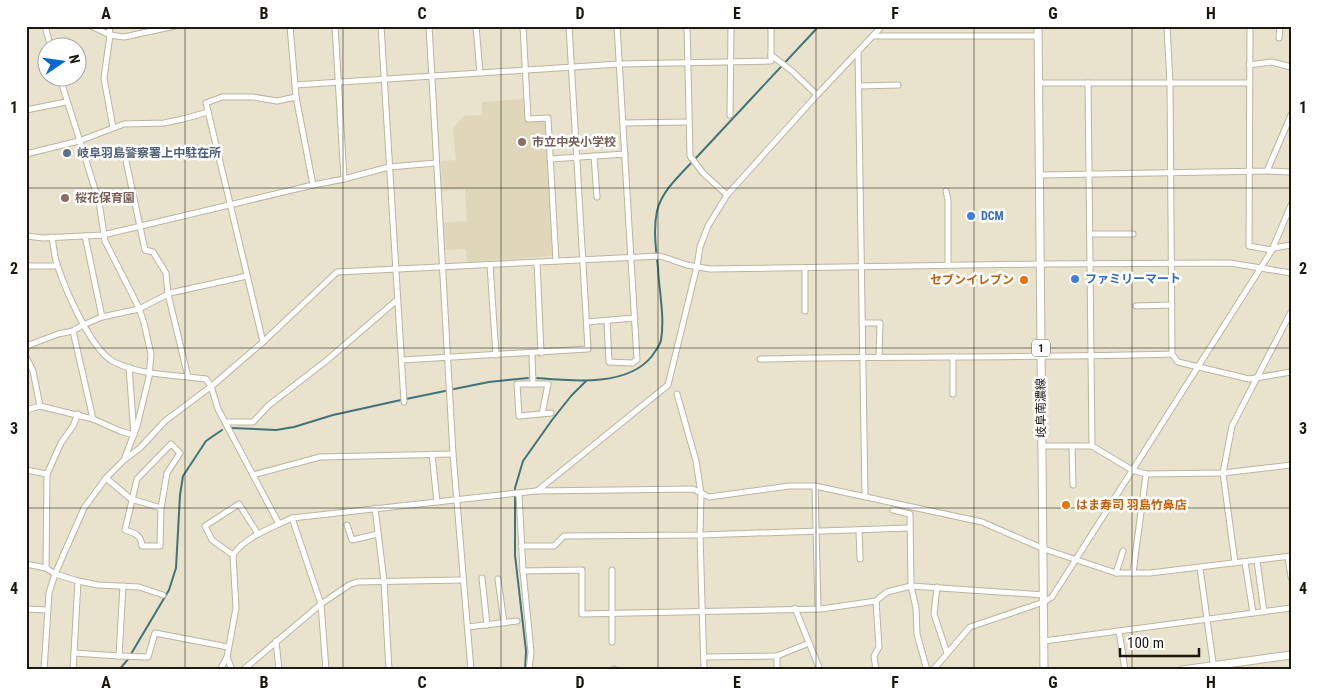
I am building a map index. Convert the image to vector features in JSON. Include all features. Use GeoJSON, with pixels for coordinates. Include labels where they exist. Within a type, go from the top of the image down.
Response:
{"type":"FeatureCollection","features":[{"type":"Feature","properties":{"kind":"main road","name":"岐阜南濃線"},"geometry":{"type":"LineString","coordinates":[[1038,26],[1044,670]]}},
{"type":"Feature","properties":{"kind":"main road"},"geometry":{"type":"LineString","coordinates":[[1182,670],[1214,668],[1291,655]]}},
{"type":"Feature","properties":{"kind":"street"},"geometry":{"type":"LineString","coordinates":[[91,26],[110,35],[124,37],[175,26]]}},
{"type":"Feature","properties":{"kind":"street"},"geometry":{"type":"LineString","coordinates":[[108,26],[110,35],[104,78],[113,128]]}},
{"type":"Feature","properties":{"kind":"street"},"geometry":{"type":"LineString","coordinates":[[290,26],[296,96],[313,185]]}},
{"type":"Feature","properties":{"kind":"street"},"geometry":{"type":"LineString","coordinates":[[335,26],[344,179]]}},
{"type":"Feature","properties":{"kind":"street"},"geometry":{"type":"LineString","coordinates":[[381,26],[404,402]]}},
{"type":"Feature","properties":{"kind":"street"},"geometry":{"type":"LineString","coordinates":[[429,26],[453,454],[471,670]]}},
{"type":"Feature","properties":{"kind":"street"},"geometry":{"type":"LineString","coordinates":[[476,26],[480,73]]}},
{"type":"Feature","properties":{"kind":"street"},"geometry":{"type":"LineString","coordinates":[[523,26],[528,119],[548,118],[556,261]]}},
{"type":"Feature","properties":{"kind":"street"},"geometry":{"type":"LineString","coordinates":[[402,360],[588,349],[569,26]]}},
{"type":"Feature","properties":{"kind":"street"},"geometry":{"type":"LineString","coordinates":[[607,321],[609,362],[632,363],[637,360],[617,26]]}},
{"type":"Feature","properties":{"kind":"street"},"geometry":{"type":"LineString","coordinates":[[687,26],[690,156],[703,173],[727,195]]}},
{"type":"Feature","properties":{"kind":"street"},"geometry":{"type":"LineString","coordinates":[[730,115],[731,26]]}},
{"type":"Feature","properties":{"kind":"street"},"geometry":{"type":"LineString","coordinates":[[295,85],[620,64],[771,61],[771,26]]}},
{"type":"Feature","properties":{"kind":"street"},"geometry":{"type":"LineString","coordinates":[[536,491],[668,385],[700,247],[708,226],[727,195],[882,26]]}},
{"type":"Feature","properties":{"kind":"street"},"geometry":{"type":"LineString","coordinates":[[1167,26],[1170,84],[1172,354],[1178,362],[1249,379],[1291,372]]}},
{"type":"Feature","properties":{"kind":"street"},"geometry":{"type":"LineString","coordinates":[[1250,26],[1248,246],[1273,249],[1291,245]]}},
{"type":"Feature","properties":{"kind":"street"},"geometry":{"type":"LineString","coordinates":[[1278,38],[1280,26]]}},
{"type":"Feature","properties":{"kind":"street"},"geometry":{"type":"LineString","coordinates":[[873,36],[1038,36]]}},
{"type":"Feature","properties":{"kind":"street"},"geometry":{"type":"LineString","coordinates":[[858,52],[864,497]]}},
{"type":"Feature","properties":{"kind":"street"},"geometry":{"type":"LineString","coordinates":[[771,55],[792,71],[817,95]]}},
{"type":"Feature","properties":{"kind":"street"},"geometry":{"type":"LineString","coordinates":[[1249,65],[1272,62],[1291,67]]}},
{"type":"Feature","properties":{"kind":"street"},"geometry":{"type":"LineString","coordinates":[[1038,83],[1248,83]]}},
{"type":"Feature","properties":{"kind":"street"},"geometry":{"type":"LineString","coordinates":[[1088,84],[1092,446]]}},
{"type":"Feature","properties":{"kind":"street"},"geometry":{"type":"LineString","coordinates":[[858,86],[898,85]]}},
{"type":"Feature","properties":{"kind":"street"},"geometry":{"type":"LineString","coordinates":[[62,88],[99,202],[103,235],[111,256],[139,309],[152,354],[150,373],[134,435],[124,460]]}},
{"type":"Feature","properties":{"kind":"street"},"geometry":{"type":"LineString","coordinates":[[263,342],[206,103],[222,97],[253,97],[277,100],[296,96]]}},
{"type":"Feature","properties":{"kind":"street"},"geometry":{"type":"LineString","coordinates":[[26,110],[66,102]]}},
{"type":"Feature","properties":{"kind":"street"},"geometry":{"type":"LineString","coordinates":[[26,154],[79,141],[124,124],[164,123],[184,120],[208,112]]}},
{"type":"Feature","properties":{"kind":"street"},"geometry":{"type":"LineString","coordinates":[[1266,172],[1291,115]]}},
{"type":"Feature","properties":{"kind":"street"},"geometry":{"type":"LineString","coordinates":[[623,123],[689,122]]}},
{"type":"Feature","properties":{"kind":"street"},"geometry":{"type":"LineString","coordinates":[[550,159],[625,154]]}},
{"type":"Feature","properties":{"kind":"street"},"geometry":{"type":"LineString","coordinates":[[594,156],[598,197]]}},
{"type":"Feature","properties":{"kind":"street"},"geometry":{"type":"LineString","coordinates":[[126,161],[145,250],[154,252],[166,273],[168,294],[188,377]]}},
{"type":"Feature","properties":{"kind":"street"},"geometry":{"type":"LineString","coordinates":[[26,236],[103,235],[389,167],[436,163]]}},
{"type":"Feature","properties":{"kind":"street"},"geometry":{"type":"LineString","coordinates":[[1040,175],[1291,172]]}},
{"type":"Feature","properties":{"kind":"street"},"geometry":{"type":"LineString","coordinates":[[946,191],[948,200],[948,265]]}},
{"type":"Feature","properties":{"kind":"street"},"geometry":{"type":"LineString","coordinates":[[523,571],[582,570],[582,614],[818,609],[876,601],[887,592],[911,586],[1044,598],[1052,597],[1273,249],[1291,205]]}},
{"type":"Feature","properties":{"kind":"street"},"geometry":{"type":"LineString","coordinates":[[1090,234],[1133,234]]}},
{"type":"Feature","properties":{"kind":"street"},"geometry":{"type":"LineString","coordinates":[[85,236],[102,317]]}},
{"type":"Feature","properties":{"kind":"street"},"geometry":{"type":"LineString","coordinates":[[52,237],[57,266],[83,325],[97,347],[113,361],[129,367],[150,373],[206,379],[211,386],[218,409],[279,524]]}},
{"type":"Feature","properties":{"kind":"street"},"geometry":{"type":"LineString","coordinates":[[44,670],[49,593],[55,574],[84,508],[106,478],[124,460],[140,448],[165,421],[211,386],[263,342],[337,272],[660,256],[687,265],[710,269],[1230,263],[1291,273]]}},
{"type":"Feature","properties":{"kind":"street"},"geometry":{"type":"LineString","coordinates":[[537,262],[541,353]]}},
{"type":"Feature","properties":{"kind":"street"},"geometry":{"type":"LineString","coordinates":[[490,265],[496,355]]}},
{"type":"Feature","properties":{"kind":"street"},"geometry":{"type":"LineString","coordinates":[[26,266],[57,266]]}},
{"type":"Feature","properties":{"kind":"street"},"geometry":{"type":"LineString","coordinates":[[805,268],[806,312]]}},
{"type":"Feature","properties":{"kind":"street"},"geometry":{"type":"LineString","coordinates":[[26,339],[27,348],[58,334],[73,331],[102,317],[139,309],[168,294],[247,276]]}},
{"type":"Feature","properties":{"kind":"street"},"geometry":{"type":"LineString","coordinates":[[225,422],[253,422],[269,405],[326,361],[397,300]]}},
{"type":"Feature","properties":{"kind":"street"},"geometry":{"type":"LineString","coordinates":[[1136,306],[1172,305]]}},
{"type":"Feature","properties":{"kind":"street"},"geometry":{"type":"LineString","coordinates":[[1235,563],[1224,473],[1232,426],[1291,312]]}},
{"type":"Feature","properties":{"kind":"street"},"geometry":{"type":"LineString","coordinates":[[586,322],[635,318]]}},
{"type":"Feature","properties":{"kind":"street"},"geometry":{"type":"LineString","coordinates":[[862,323],[880,323],[879,357]]}},
{"type":"Feature","properties":{"kind":"street"},"geometry":{"type":"LineString","coordinates":[[73,331],[93,419]]}},
{"type":"Feature","properties":{"kind":"street"},"geometry":{"type":"LineString","coordinates":[[532,353],[533,384]]}},
{"type":"Feature","properties":{"kind":"street"},"geometry":{"type":"LineString","coordinates":[[760,359],[1172,354]]}},
{"type":"Feature","properties":{"kind":"street"},"geometry":{"type":"LineString","coordinates":[[26,357],[33,371],[40,406]]}},
{"type":"Feature","properties":{"kind":"street"},"geometry":{"type":"LineString","coordinates":[[952,357],[953,394]]}},
{"type":"Feature","properties":{"kind":"street"},"geometry":{"type":"LineString","coordinates":[[129,367],[134,435]]}},
{"type":"Feature","properties":{"kind":"street"},"geometry":{"type":"LineString","coordinates":[[542,414],[548,384],[517,384],[519,416],[542,414],[551,413]]}},
{"type":"Feature","properties":{"kind":"street"},"geometry":{"type":"LineString","coordinates":[[677,394],[696,461],[701,493],[700,534],[704,670]]}},
{"type":"Feature","properties":{"kind":"street"},"geometry":{"type":"LineString","coordinates":[[26,410],[40,406],[78,414],[134,435]]}},
{"type":"Feature","properties":{"kind":"street"},"geometry":{"type":"LineString","coordinates":[[46,568],[46,474],[78,414]]}},
{"type":"Feature","properties":{"kind":"street"},"geometry":{"type":"LineString","coordinates":[[171,444],[180,453],[167,473],[161,508],[160,546],[142,546],[141,539],[136,533],[125,530],[131,499],[137,479],[171,444]]}},
{"type":"Feature","properties":{"kind":"street"},"geometry":{"type":"LineString","coordinates":[[1041,446],[1092,446],[1132,470],[1146,474],[1224,473],[1291,464]]}},
{"type":"Feature","properties":{"kind":"street"},"geometry":{"type":"LineString","coordinates":[[1072,446],[1073,485]]}},
{"type":"Feature","properties":{"kind":"street"},"geometry":{"type":"LineString","coordinates":[[432,454],[437,502]]}},
{"type":"Feature","properties":{"kind":"street"},"geometry":{"type":"LineString","coordinates":[[253,475],[320,457],[453,454]]}},
{"type":"Feature","properties":{"kind":"street"},"geometry":{"type":"LineString","coordinates":[[26,470],[46,474]]}},
{"type":"Feature","properties":{"kind":"street"},"geometry":{"type":"LineString","coordinates":[[1133,573],[1146,474]]}},
{"type":"Feature","properties":{"kind":"street"},"geometry":{"type":"LineString","coordinates":[[106,478],[131,499],[161,508]]}},
{"type":"Feature","properties":{"kind":"street"},"geometry":{"type":"LineString","coordinates":[[232,670],[228,657],[228,647],[233,633],[236,608],[233,555],[258,534],[292,518],[536,491],[693,489],[709,497],[789,486],[815,486],[982,522],[1044,549],[1116,573],[1200,568],[1289,557],[1291,577]]}},
{"type":"Feature","properties":{"kind":"street"},"geometry":{"type":"LineString","coordinates":[[815,486],[818,609]]}},
{"type":"Feature","properties":{"kind":"street"},"geometry":{"type":"LineString","coordinates":[[516,494],[530,652],[529,670]]}},
{"type":"Feature","properties":{"kind":"street"},"geometry":{"type":"LineString","coordinates":[[233,555],[212,540],[205,526],[239,504],[258,534]]}},
{"type":"Feature","properties":{"kind":"street"},"geometry":{"type":"LineString","coordinates":[[375,508],[384,581],[389,670]]}},
{"type":"Feature","properties":{"kind":"street"},"geometry":{"type":"LineString","coordinates":[[893,510],[910,514],[911,586],[916,608],[918,634],[927,670]]}},
{"type":"Feature","properties":{"kind":"street"},"geometry":{"type":"LineString","coordinates":[[292,518],[321,604],[326,670]]}},
{"type":"Feature","properties":{"kind":"street"},"geometry":{"type":"LineString","coordinates":[[347,525],[352,540],[378,534]]}},
{"type":"Feature","properties":{"kind":"street"},"geometry":{"type":"LineString","coordinates":[[521,546],[554,546],[564,536],[909,528]]}},
{"type":"Feature","properties":{"kind":"street"},"geometry":{"type":"LineString","coordinates":[[859,530],[860,559]]}},
{"type":"Feature","properties":{"kind":"street"},"geometry":{"type":"LineString","coordinates":[[1116,573],[1123,551]]}},
{"type":"Feature","properties":{"kind":"street"},"geometry":{"type":"LineString","coordinates":[[1257,561],[1264,612]]}},
{"type":"Feature","properties":{"kind":"street"},"geometry":{"type":"LineString","coordinates":[[1245,562],[1253,614]]}},
{"type":"Feature","properties":{"kind":"street"},"geometry":{"type":"LineString","coordinates":[[26,564],[46,568],[55,574],[78,581],[98,585],[139,587],[164,595]]}},
{"type":"Feature","properties":{"kind":"street"},"geometry":{"type":"LineString","coordinates":[[1200,568],[1214,668]]}},
{"type":"Feature","properties":{"kind":"street"},"geometry":{"type":"LineString","coordinates":[[612,570],[612,642]]}},
{"type":"Feature","properties":{"kind":"street"},"geometry":{"type":"LineString","coordinates":[[482,578],[487,625]]}},
{"type":"Feature","properties":{"kind":"street"},"geometry":{"type":"LineString","coordinates":[[498,579],[504,623]]}},
{"type":"Feature","properties":{"kind":"street"},"geometry":{"type":"LineString","coordinates":[[243,670],[321,604],[349,585],[357,582],[462,580]]}},
{"type":"Feature","properties":{"kind":"street"},"geometry":{"type":"LineString","coordinates":[[73,670],[78,581]]}},
{"type":"Feature","properties":{"kind":"street"},"geometry":{"type":"LineString","coordinates":[[119,656],[123,586]]}},
{"type":"Feature","properties":{"kind":"street"},"geometry":{"type":"LineString","coordinates":[[937,587],[934,614],[947,653]]}},
{"type":"Feature","properties":{"kind":"street"},"geometry":{"type":"LineString","coordinates":[[933,670],[970,627],[1044,598]]}},
{"type":"Feature","properties":{"kind":"street"},"geometry":{"type":"LineString","coordinates":[[876,601],[879,648],[874,656],[876,670]]}},
{"type":"Feature","properties":{"kind":"street"},"geometry":{"type":"LineString","coordinates":[[795,608],[820,670]]}},
{"type":"Feature","properties":{"kind":"street"},"geometry":{"type":"LineString","coordinates":[[1044,640],[1291,608]]}},
{"type":"Feature","properties":{"kind":"street"},"geometry":{"type":"LineString","coordinates":[[26,609],[48,610]]}},
{"type":"Feature","properties":{"kind":"street"},"geometry":{"type":"LineString","coordinates":[[468,627],[517,621]]}},
{"type":"Feature","properties":{"kind":"street"},"geometry":{"type":"LineString","coordinates":[[1119,631],[1125,670]]}},
{"type":"Feature","properties":{"kind":"street"},"geometry":{"type":"LineString","coordinates":[[74,653],[148,657],[155,633],[228,647]]}},
{"type":"Feature","properties":{"kind":"street"},"geometry":{"type":"LineString","coordinates":[[276,641],[279,670]]}},
{"type":"Feature","properties":{"kind":"street"},"geometry":{"type":"LineString","coordinates":[[704,657],[777,656],[809,643]]}},
{"type":"Feature","properties":{"kind":"street"},"geometry":{"type":"LineString","coordinates":[[777,656],[777,670]]}},
{"type":"Feature","properties":{"kind":"street"},"geometry":{"type":"LineString","coordinates":[[220,670],[228,657]]}},
{"type":"Feature","properties":{"kind":"shaded area"},"geometry":{"type":"Polygon","coordinates":[[[525,99],[526,120],[545,119],[553,256],[467,262],[466,249],[445,250],[443,223],[467,221],[465,189],[442,191],[441,161],[456,160],[453,129],[463,116],[482,115],[482,102],[525,99]]]}},
{"type":"Feature","properties":{"kind":"waterway"},"geometry":{"type":"LineString","coordinates":[[695,159],[819,26]]}},
{"type":"Feature","properties":{"kind":"waterway"},"geometry":{"type":"LineString","coordinates":[[537,378],[582,381],[599,380],[629,373],[642,366],[652,356],[660,344],[662,331],[655,240],[657,211],[667,191],[692,162]]}},
{"type":"Feature","properties":{"kind":"waterway"},"geometry":{"type":"LineString","coordinates":[[454,389],[489,382],[528,378]]}},
{"type":"Feature","properties":{"kind":"waterway"},"geometry":{"type":"LineString","coordinates":[[525,670],[526,651],[515,555],[515,488],[523,461],[552,420],[586,381]]}},
{"type":"Feature","properties":{"kind":"waterway"},"geometry":{"type":"LineString","coordinates":[[406,399],[445,391]]}},
{"type":"Feature","properties":{"kind":"waterway"},"geometry":{"type":"LineString","coordinates":[[231,428],[276,430],[401,400]]}},
{"type":"Feature","properties":{"kind":"waterway"},"geometry":{"type":"LineString","coordinates":[[131,654],[169,590],[176,568],[180,495],[183,476],[206,441],[222,430]]}},
{"type":"Feature","properties":{"kind":"waterway"},"geometry":{"type":"LineString","coordinates":[[119,670],[129,658]]}},
{"type":"Feature","properties":{"kind":"place","name":"市立中央小学校"},"geometry":{"type":"Point","coordinates":[522,142]}},
{"type":"Feature","properties":{"kind":"place","name":"岐阜羽島警察署上中駐在所"},"geometry":{"type":"Point","coordinates":[67,153]}},
{"type":"Feature","properties":{"kind":"place","name":"桜花保育園"},"geometry":{"type":"Point","coordinates":[65,198]}},
{"type":"Feature","properties":{"kind":"place","name":"DCM"},"geometry":{"type":"Point","coordinates":[971,216]}},
{"type":"Feature","properties":{"kind":"place","name":"ファミリーマート"},"geometry":{"type":"Point","coordinates":[1075,279]}},
{"type":"Feature","properties":{"kind":"place","name":"セブンイレブン"},"geometry":{"type":"Point","coordinates":[1024,280]}},
{"type":"Feature","properties":{"kind":"place","name":"はま寿司 羽島竹鼻店"},"geometry":{"type":"Point","coordinates":[1066,505]}}]}
